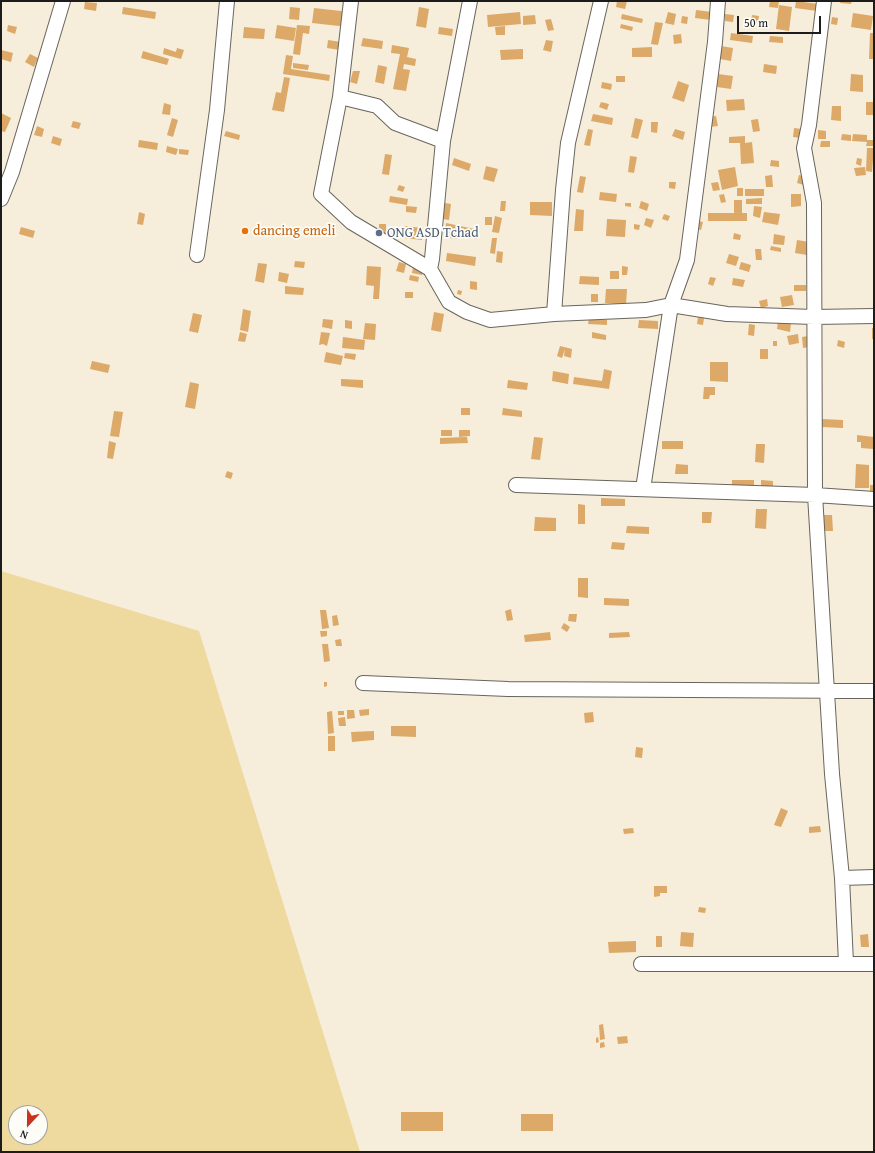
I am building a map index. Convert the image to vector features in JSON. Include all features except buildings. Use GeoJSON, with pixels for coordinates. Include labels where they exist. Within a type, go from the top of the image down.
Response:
{"type":"FeatureCollection","features":[{"type":"Feature","properties":{"kind":"street"},"geometry":{"type":"LineString","coordinates":[[1,199],[12,172],[63,1]]}},
{"type":"Feature","properties":{"kind":"street"},"geometry":{"type":"LineString","coordinates":[[197,254],[217,110],[227,1]]}},
{"type":"Feature","properties":{"kind":"street"},"geometry":{"type":"LineString","coordinates":[[351,1],[340,97],[321,194],[351,222],[430,268],[449,302],[467,312],[490,320],[554,314],[646,310],[671,306],[727,314],[814,317],[874,316]]}},
{"type":"Feature","properties":{"kind":"street"},"geometry":{"type":"LineString","coordinates":[[430,268],[443,140],[470,1]]}},
{"type":"Feature","properties":{"kind":"street"},"geometry":{"type":"LineString","coordinates":[[554,314],[568,143],[601,1]]}},
{"type":"Feature","properties":{"kind":"street"},"geometry":{"type":"LineString","coordinates":[[642,489],[671,306],[687,260],[715,42],[718,1]]}},
{"type":"Feature","properties":{"kind":"street"},"geometry":{"type":"LineString","coordinates":[[824,1],[809,125],[804,148],[814,204],[815,495],[832,774],[842,878],[846,963]]}},
{"type":"Feature","properties":{"kind":"street"},"geometry":{"type":"LineString","coordinates":[[340,97],[377,106],[395,123],[443,140]]}},
{"type":"Feature","properties":{"kind":"street"},"geometry":{"type":"LineString","coordinates":[[516,485],[815,495],[874,499]]}},
{"type":"Feature","properties":{"kind":"street"},"geometry":{"type":"LineString","coordinates":[[363,683],[508,689],[827,692],[874,691]]}},
{"type":"Feature","properties":{"kind":"street"},"geometry":{"type":"LineString","coordinates":[[842,878],[874,877]]}},
{"type":"Feature","properties":{"kind":"street"},"geometry":{"type":"LineString","coordinates":[[640,964],[874,964]]}},
{"type":"Feature","properties":{"kind":"sand"},"geometry":{"type":"Polygon","coordinates":[[[1,571],[199,631],[360,1152],[1,1152],[1,571]]]}},
{"type":"Feature","properties":{"kind":"place","name":"dancing emeli"},"geometry":{"type":"Point","coordinates":[245,231]}},
{"type":"Feature","properties":{"kind":"place","name":"ONG ASD Tchad"},"geometry":{"type":"Point","coordinates":[379,233]}}]}
